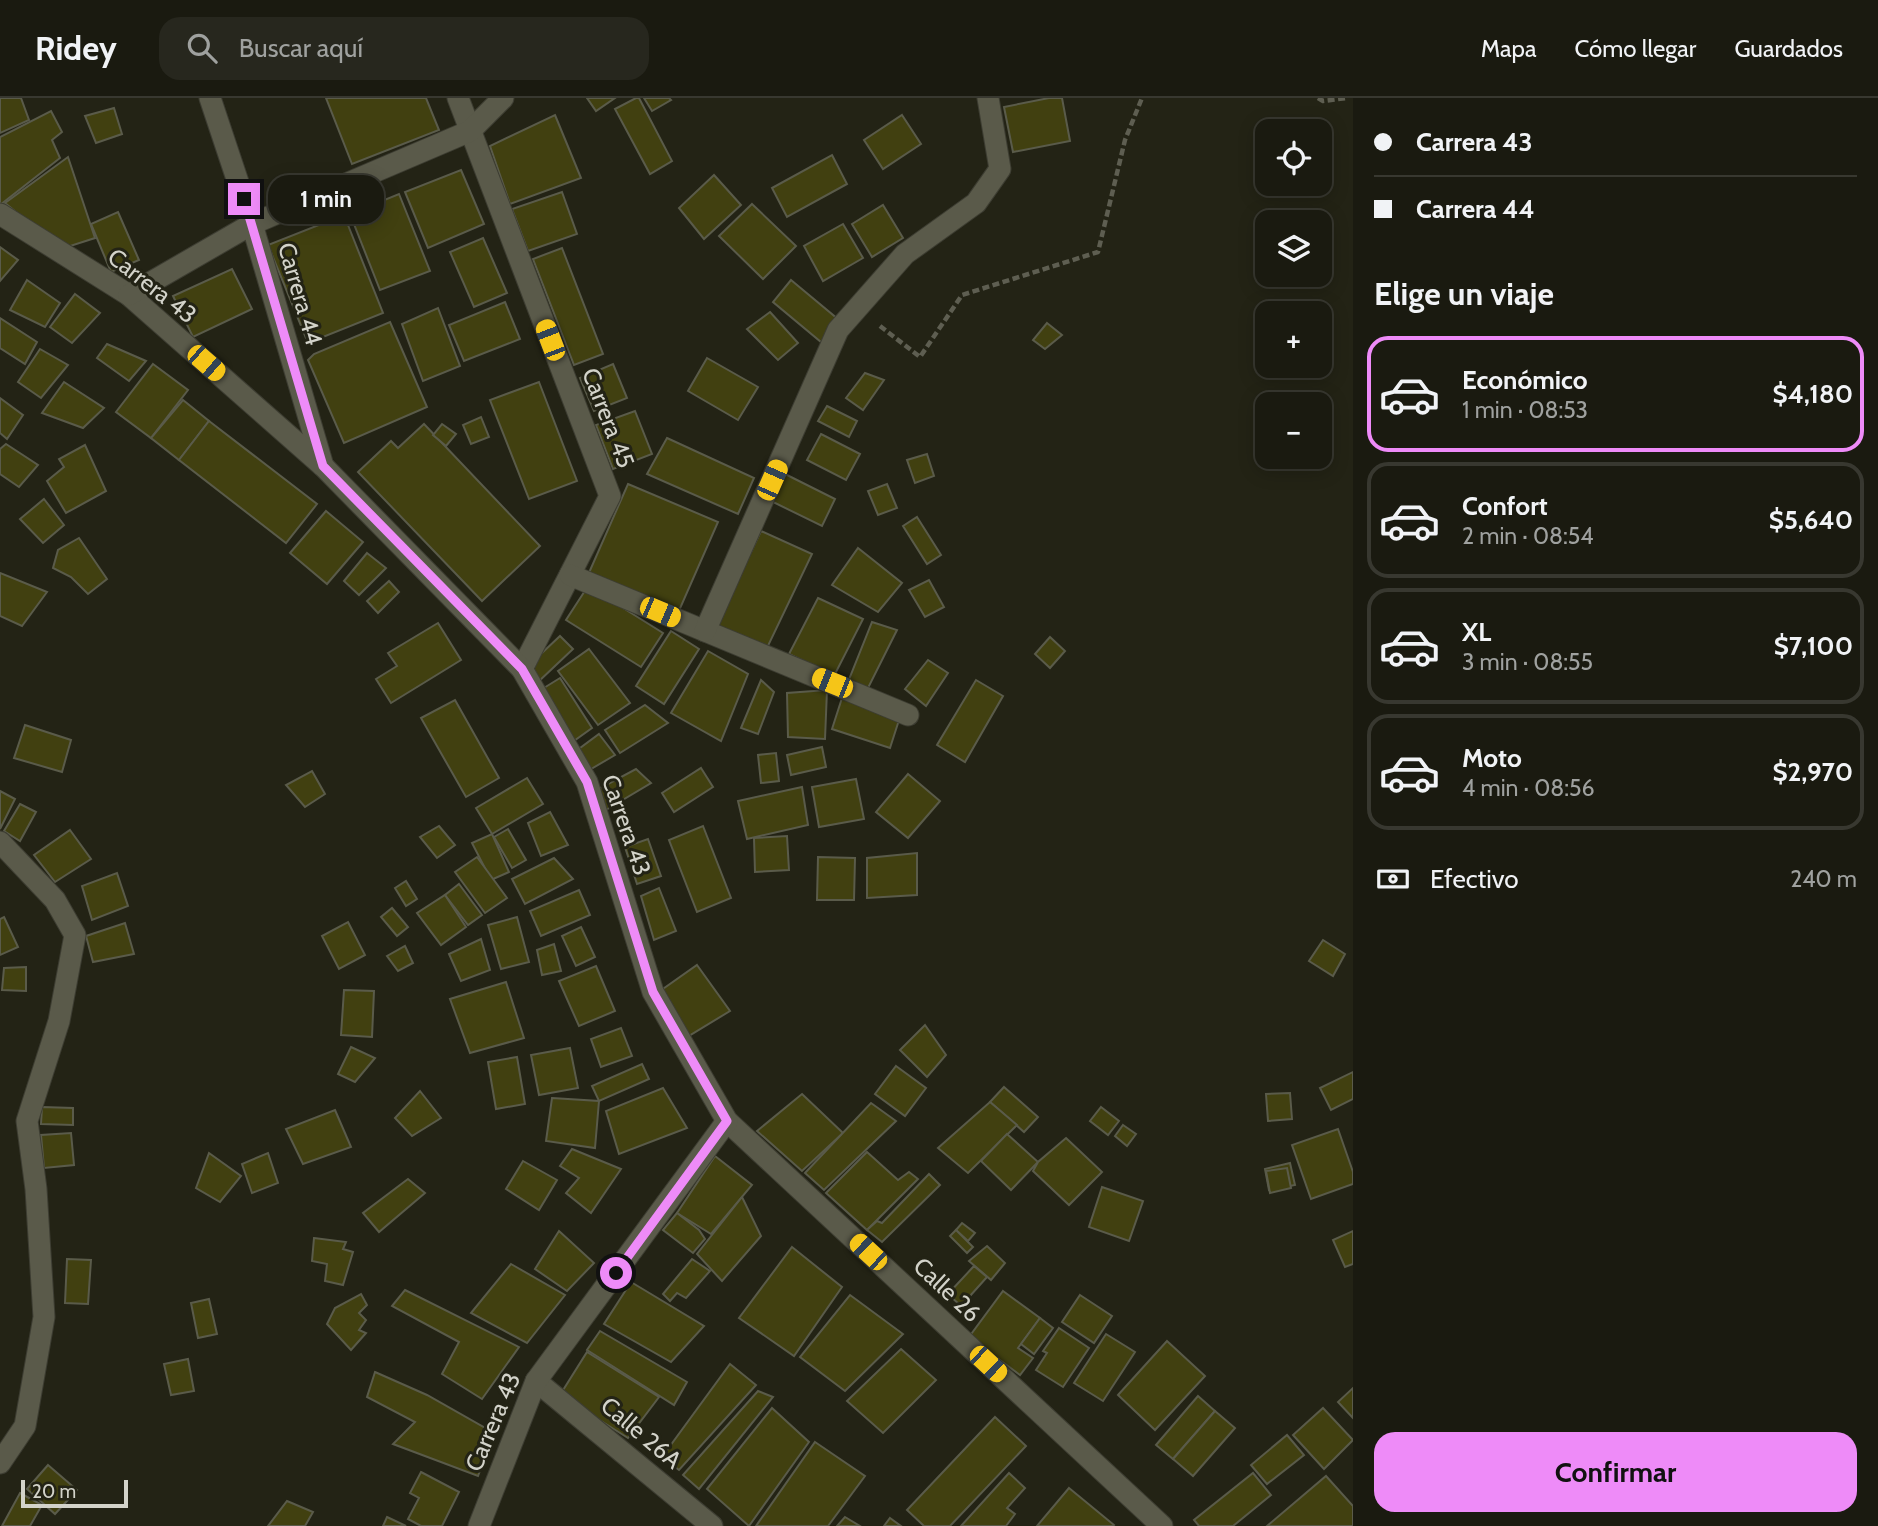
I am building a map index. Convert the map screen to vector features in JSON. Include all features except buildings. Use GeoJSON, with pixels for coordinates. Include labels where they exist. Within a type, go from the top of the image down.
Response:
{"type":"FeatureCollection","features":[{"type":"Feature","properties":{"kind":"street","name":"Carrera 44"},"geometry":{"type":"LineString","coordinates":[[210,98],[252,224],[323,466]]}},
{"type":"Feature","properties":{"kind":"street","name":"Carrera 45"},"geometry":{"type":"LineString","coordinates":[[458,98],[610,496],[522,669]]}},
{"type":"Feature","properties":{"kind":"street"},"geometry":{"type":"LineString","coordinates":[[129,295],[252,224],[470,131],[503,98]]}},
{"type":"Feature","properties":{"kind":"street"},"geometry":{"type":"LineString","coordinates":[[705,631],[838,330],[905,254],[976,203],[1000,169],[988,98]]}},
{"type":"Feature","properties":{"kind":"street","name":"Carrera 43"},"geometry":{"type":"LineString","coordinates":[[0,214],[129,295],[323,466],[522,669],[587,782],[653,992],[727,1121],[536,1381],[479,1526]]}},
{"type":"Feature","properties":{"kind":"street"},"geometry":{"type":"LineString","coordinates":[[570,575],[908,715]]}},
{"type":"Feature","properties":{"kind":"street"},"geometry":{"type":"LineString","coordinates":[[0,842],[55,900],[75,935],[59,1021],[27,1121],[36,1189],[44,1317],[25,1426],[0,1463]]}},
{"type":"Feature","properties":{"kind":"street","name":"Calle 26"},"geometry":{"type":"LineString","coordinates":[[727,1121],[1150,1522]]}},
{"type":"Feature","properties":{"kind":"street","name":"Calle 26A"},"geometry":{"type":"LineString","coordinates":[[536,1381],[712,1526]]}},
{"type":"Feature","properties":{"kind":"path"},"geometry":{"type":"LineString","coordinates":[[857,309],[920,357],[962,295],[1098,252],[1125,140],[1142,98]]}},
{"type":"Feature","properties":{"kind":"path"},"geometry":{"type":"LineString","coordinates":[[1318,98],[1323,101],[1347,98]]}},
{"type":"Feature","properties":{"kind":"route"},"geometry":{"type":"LineString","coordinates":[[244,199],[323,466],[522,669],[587,782],[653,992],[727,1121],[616,1273]]}}]}
